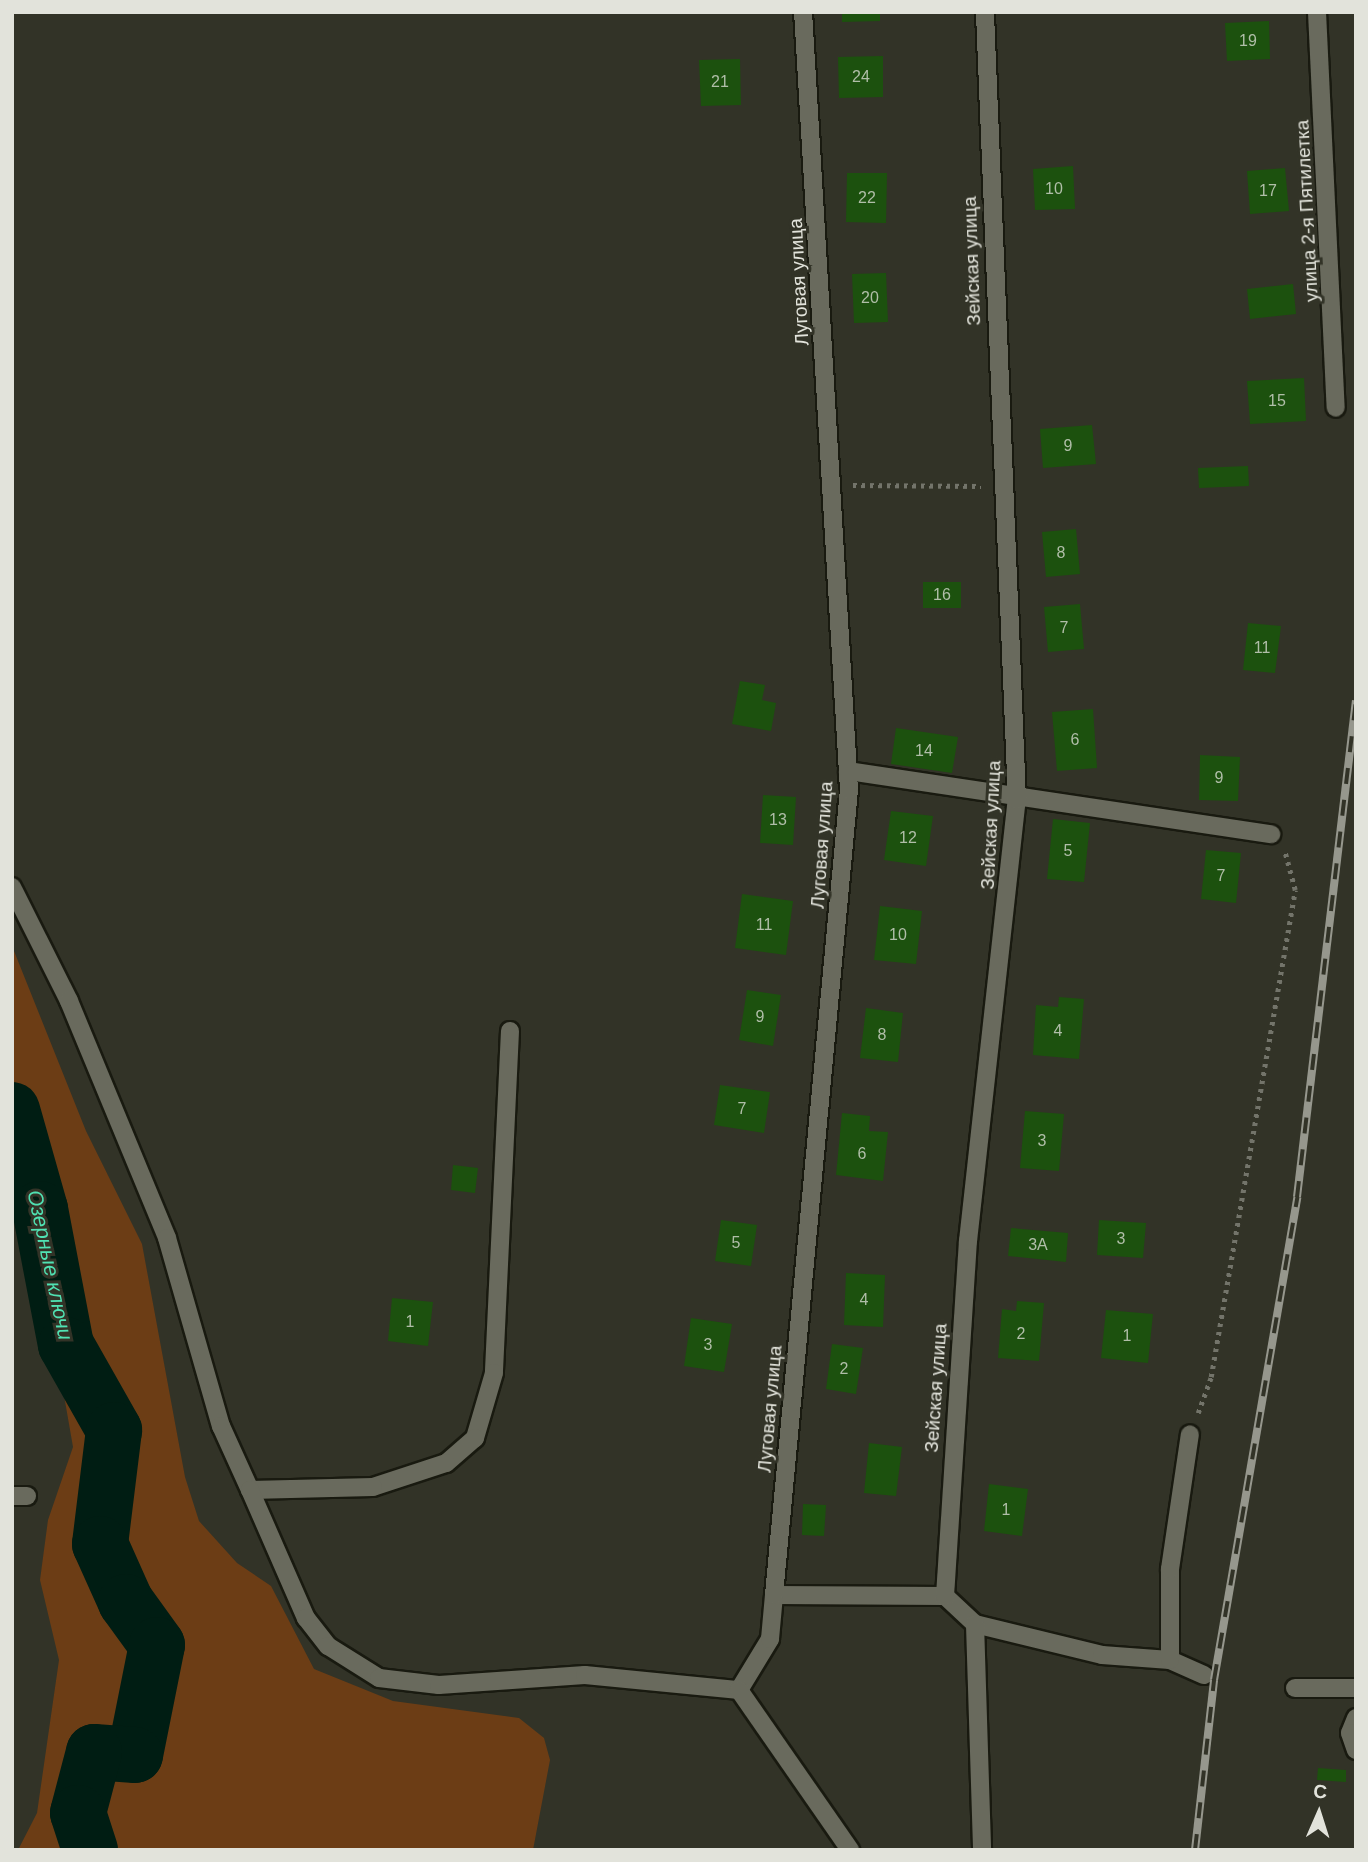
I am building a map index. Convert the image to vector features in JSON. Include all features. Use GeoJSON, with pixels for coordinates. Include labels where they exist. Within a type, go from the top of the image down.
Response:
{"type":"FeatureCollection","features":[{"type":"Feature","properties":{"kind":"street","name":"Луговая улица"},"geometry":{"type":"LineString","coordinates":[[739,1690],[770,1639],[848,771],[803,12]]}},
{"type":"Feature","properties":{"kind":"street","name":"Зейская улица"},"geometry":{"type":"LineString","coordinates":[[945,1595],[968,1241],[1017,800],[985,12]]}},
{"type":"Feature","properties":{"kind":"street","name":"улица 2-я Пятилетка"},"geometry":{"type":"LineString","coordinates":[[1317,12],[1336,408]]}},
{"type":"Feature","properties":{"kind":"street"},"geometry":{"type":"LineString","coordinates":[[848,771],[1017,800],[1271,834]]}},
{"type":"Feature","properties":{"kind":"street"},"geometry":{"type":"LineString","coordinates":[[12,887],[69,1002],[167,1238],[221,1426],[306,1618],[328,1646],[379,1678],[439,1685],[585,1675],[739,1690],[850,1850]]}},
{"type":"Feature","properties":{"kind":"street"},"geometry":{"type":"LineString","coordinates":[[250,1490],[373,1488],[446,1463],[474,1438],[494,1373],[510,1031]]}},
{"type":"Feature","properties":{"kind":"street"},"geometry":{"type":"LineString","coordinates":[[1171,1660],[1170,1569],[1190,1434]]}},
{"type":"Feature","properties":{"kind":"street"},"geometry":{"type":"LineString","coordinates":[[774,1595],[945,1595],[975,1624],[1102,1655],[1171,1660],[1204,1675]]}},
{"type":"Feature","properties":{"kind":"street"},"geometry":{"type":"LineString","coordinates":[[975,1624],[982,1850]]}},
{"type":"Feature","properties":{"kind":"street"},"geometry":{"type":"LineString","coordinates":[[1295,1688],[1356,1688]]}},
{"type":"Feature","properties":{"kind":"street"},"geometry":{"type":"LineString","coordinates":[[1356,1717],[1350,1733],[1356,1750]]}},
{"type":"Feature","properties":{"kind":"path"},"geometry":{"type":"LineString","coordinates":[[831,485],[1003,486]]}},
{"type":"Feature","properties":{"kind":"path"},"geometry":{"type":"LineString","coordinates":[[1190,1434],[1211,1377],[1295,890],[1291,862],[1271,834]]}},
{"type":"Feature","properties":{"kind":"shaded area"},"geometry":{"type":"Polygon","coordinates":[[[12,946],[86,1131],[142,1244],[185,1477],[199,1521],[237,1563],[271,1586],[314,1669],[393,1701],[519,1718],[544,1738],[550,1760],[533,1850],[18,1850],[37,1813],[59,1660],[40,1580],[48,1520],[73,1447],[58,1361],[12,1193],[12,946]]]}},
{"type":"Feature","properties":{"kind":"building"},"geometry":{"type":"Polygon","coordinates":[[[842,12],[880,12],[880,21],[842,22],[842,12]]]}},
{"type":"Feature","properties":{"kind":"building"},"geometry":{"type":"Polygon","coordinates":[[[1269,21],[1270,59],[1227,61],[1225,23],[1269,21]]]}},
{"type":"Feature","properties":{"kind":"building"},"geometry":{"type":"Polygon","coordinates":[[[883,56],[883,97],[839,98],[838,57],[883,56]]]}},
{"type":"Feature","properties":{"kind":"building"},"geometry":{"type":"Polygon","coordinates":[[[740,59],[741,105],[701,106],[699,60],[740,59]]]}},
{"type":"Feature","properties":{"kind":"building"},"geometry":{"type":"Polygon","coordinates":[[[1073,166],[1075,209],[1035,210],[1033,169],[1073,166]]]}},
{"type":"Feature","properties":{"kind":"building"},"geometry":{"type":"Polygon","coordinates":[[[1285,168],[1289,211],[1250,214],[1247,171],[1285,168]]]}},
{"type":"Feature","properties":{"kind":"building"},"geometry":{"type":"Polygon","coordinates":[[[847,173],[887,173],[886,223],[846,222],[847,173]]]}},
{"type":"Feature","properties":{"kind":"building"},"geometry":{"type":"Polygon","coordinates":[[[886,273],[888,322],[854,323],[852,274],[886,273]]]}},
{"type":"Feature","properties":{"kind":"building"},"geometry":{"type":"Polygon","coordinates":[[[1293,284],[1296,314],[1250,319],[1247,289],[1293,284]]]}},
{"type":"Feature","properties":{"kind":"building"},"geometry":{"type":"Polygon","coordinates":[[[1304,378],[1306,421],[1250,424],[1247,381],[1304,378]]]}},
{"type":"Feature","properties":{"kind":"building"},"geometry":{"type":"Polygon","coordinates":[[[1092,425],[1096,464],[1043,468],[1040,429],[1092,425]]]}},
{"type":"Feature","properties":{"kind":"building"},"geometry":{"type":"Polygon","coordinates":[[[1248,466],[1249,486],[1199,488],[1198,468],[1248,466]]]}},
{"type":"Feature","properties":{"kind":"building"},"geometry":{"type":"Polygon","coordinates":[[[1076,529],[1080,574],[1046,577],[1042,532],[1076,529]]]}},
{"type":"Feature","properties":{"kind":"building"},"geometry":{"type":"Polygon","coordinates":[[[923,582],[961,582],[961,608],[923,608],[923,582]]]}},
{"type":"Feature","properties":{"kind":"building"},"geometry":{"type":"Polygon","coordinates":[[[1080,604],[1084,649],[1048,652],[1044,607],[1080,604]]]}},
{"type":"Feature","properties":{"kind":"building"},"geometry":{"type":"Polygon","coordinates":[[[1248,623],[1281,626],[1275,673],[1243,670],[1248,623]]]}},
{"type":"Feature","properties":{"kind":"building"},"geometry":{"type":"Polygon","coordinates":[[[740,681],[765,685],[762,700],[776,703],[771,731],[732,724],[740,681]]]}},
{"type":"Feature","properties":{"kind":"building"},"geometry":{"type":"Polygon","coordinates":[[[1093,709],[1097,768],[1057,771],[1052,712],[1093,709]]]}},
{"type":"Feature","properties":{"kind":"building"},"geometry":{"type":"Polygon","coordinates":[[[896,728],[958,737],[952,773],[891,764],[896,728]]]}},
{"type":"Feature","properties":{"kind":"building"},"geometry":{"type":"Polygon","coordinates":[[[1200,755],[1240,757],[1238,801],[1199,800],[1200,755]]]}},
{"type":"Feature","properties":{"kind":"building"},"geometry":{"type":"Polygon","coordinates":[[[763,795],[796,797],[793,845],[760,843],[763,795]]]}},
{"type":"Feature","properties":{"kind":"building"},"geometry":{"type":"Polygon","coordinates":[[[891,811],[933,816],[926,866],[884,860],[891,811]]]}},
{"type":"Feature","properties":{"kind":"building"},"geometry":{"type":"Polygon","coordinates":[[[1053,819],[1090,823],[1084,882],[1047,879],[1053,819]]]}},
{"type":"Feature","properties":{"kind":"building"},"geometry":{"type":"Polygon","coordinates":[[[1206,850],[1241,853],[1236,903],[1201,899],[1206,850]]]}},
{"type":"Feature","properties":{"kind":"building"},"geometry":{"type":"Polygon","coordinates":[[[742,894],[793,901],[786,955],[735,948],[742,894]]]}},
{"type":"Feature","properties":{"kind":"building"},"geometry":{"type":"Polygon","coordinates":[[[880,906],[922,911],[916,964],[874,960],[880,906]]]}},
{"type":"Feature","properties":{"kind":"building"},"geometry":{"type":"Polygon","coordinates":[[[747,990],[781,995],[773,1046],[739,1040],[747,990]]]}},
{"type":"Feature","properties":{"kind":"building"},"geometry":{"type":"Polygon","coordinates":[[[1059,997],[1084,999],[1079,1059],[1033,1055],[1036,1005],[1058,1007],[1059,997]]]}},
{"type":"Feature","properties":{"kind":"building"},"geometry":{"type":"Polygon","coordinates":[[[866,1008],[903,1013],[898,1062],[860,1058],[866,1008]]]}},
{"type":"Feature","properties":{"kind":"building"},"geometry":{"type":"Polygon","coordinates":[[[720,1085],[770,1092],[764,1133],[714,1125],[720,1085]]]}},
{"type":"Feature","properties":{"kind":"building"},"geometry":{"type":"Polygon","coordinates":[[[1025,1111],[1064,1114],[1059,1171],[1020,1168],[1025,1111]]]}},
{"type":"Feature","properties":{"kind":"building"},"geometry":{"type":"Polygon","coordinates":[[[842,1113],[870,1116],[869,1131],[888,1132],[883,1181],[836,1175],[842,1113]]]}},
{"type":"Feature","properties":{"kind":"building"},"geometry":{"type":"Polygon","coordinates":[[[453,1165],[478,1168],[475,1193],[451,1190],[453,1165]]]}},
{"type":"Feature","properties":{"kind":"building"},"geometry":{"type":"Polygon","coordinates":[[[721,1220],[757,1225],[751,1266],[715,1261],[721,1220]]]}},
{"type":"Feature","properties":{"kind":"building"},"geometry":{"type":"Polygon","coordinates":[[[1099,1220],[1146,1223],[1143,1258],[1097,1255],[1099,1220]]]}},
{"type":"Feature","properties":{"kind":"building"},"geometry":{"type":"Polygon","coordinates":[[[1011,1228],[1068,1233],[1066,1262],[1008,1256],[1011,1228]]]}},
{"type":"Feature","properties":{"kind":"building"},"geometry":{"type":"Polygon","coordinates":[[[846,1273],[885,1275],[883,1327],[844,1325],[846,1273]]]}},
{"type":"Feature","properties":{"kind":"building"},"geometry":{"type":"Polygon","coordinates":[[[392,1298],[433,1302],[428,1346],[388,1341],[392,1298]]]}},
{"type":"Feature","properties":{"kind":"building"},"geometry":{"type":"Polygon","coordinates":[[[1017,1301],[1044,1303],[1039,1361],[998,1358],[1002,1309],[1016,1311],[1017,1301]]]}},
{"type":"Feature","properties":{"kind":"building"},"geometry":{"type":"Polygon","coordinates":[[[1106,1310],[1153,1314],[1148,1363],[1101,1358],[1106,1310]]]}},
{"type":"Feature","properties":{"kind":"building"},"geometry":{"type":"Polygon","coordinates":[[[691,1318],[732,1324],[724,1372],[684,1366],[691,1318]]]}},
{"type":"Feature","properties":{"kind":"building"},"geometry":{"type":"Polygon","coordinates":[[[832,1344],[863,1348],[856,1394],[826,1389],[832,1344]]]}},
{"type":"Feature","properties":{"kind":"building"},"geometry":{"type":"Polygon","coordinates":[[[869,1443],[902,1447],[896,1496],[864,1493],[869,1443]]]}},
{"type":"Feature","properties":{"kind":"building"},"geometry":{"type":"Polygon","coordinates":[[[989,1484],[1028,1489],[1022,1536],[984,1531],[989,1484]]]}},
{"type":"Feature","properties":{"kind":"building"},"geometry":{"type":"Polygon","coordinates":[[[803,1504],[826,1505],[824,1536],[802,1535],[803,1504]]]}},
{"type":"Feature","properties":{"kind":"building"},"geometry":{"type":"Polygon","coordinates":[[[1318,1768],[1346,1770],[1346,1782],[1317,1780],[1318,1768]]]}},
{"type":"Feature","properties":{"kind":"waterway","name":"Озерные ключи"},"geometry":{"type":"LineString","coordinates":[[12,1110],[40,1209],[66,1345],[114,1430],[100,1544],[126,1602],[157,1645],[135,1755],[94,1752],[78,1813],[90,1850]]}},
{"type":"Feature","properties":{"kind":"railway"},"geometry":{"type":"LineString","coordinates":[[1195,1850],[1214,1680],[1297,1197],[1356,700]]}}]}
